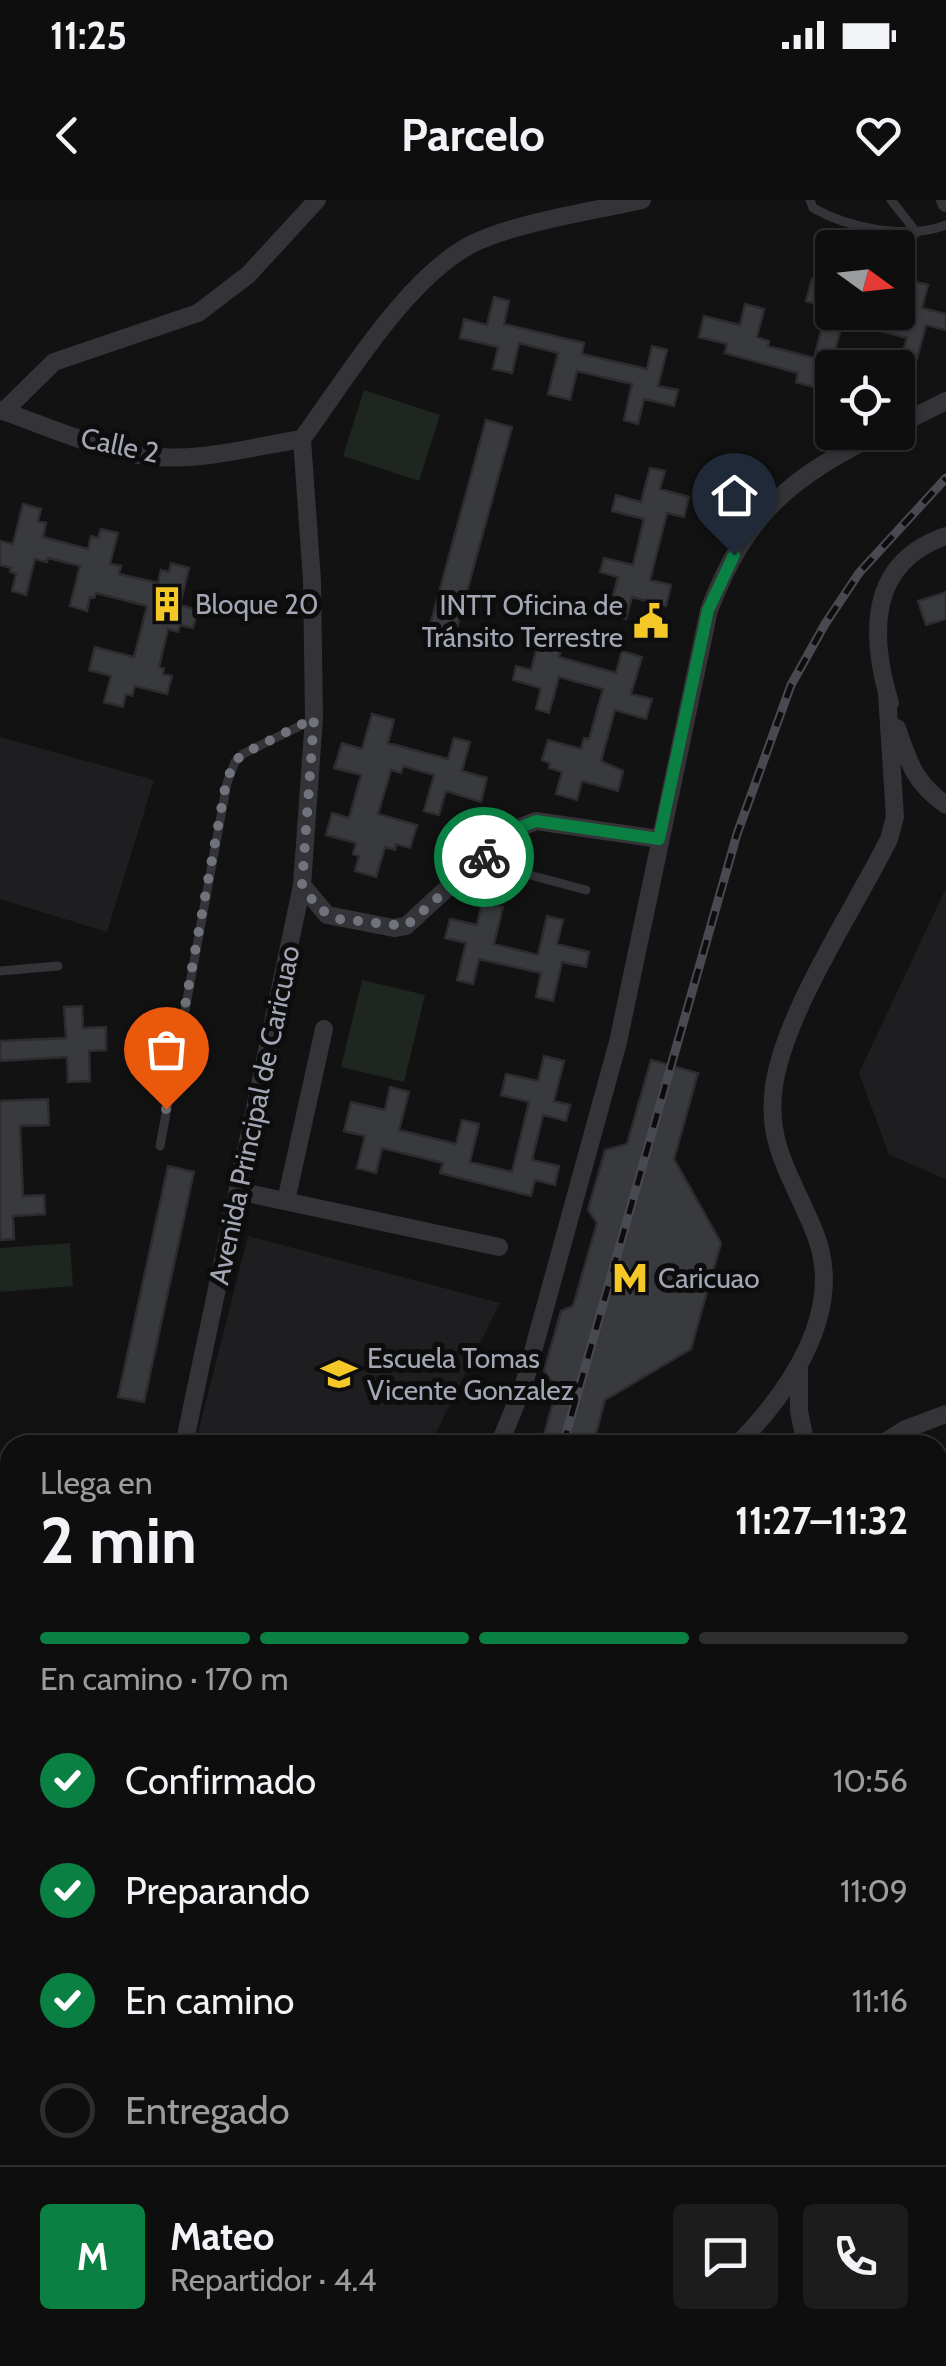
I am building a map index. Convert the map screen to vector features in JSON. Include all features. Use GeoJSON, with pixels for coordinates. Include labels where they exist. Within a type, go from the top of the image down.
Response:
{"type":"FeatureCollection","features":[{"type":"Feature","properties":{"kind":"street"},"geometry":{"type":"LineString","coordinates":[[2,410],[54,362],[198,313],[248,276],[317,200]]}},
{"type":"Feature","properties":{"kind":"street"},"geometry":{"type":"LineString","coordinates":[[302,439],[406,298],[472,244],[510,231],[642,200]]}},
{"type":"Feature","properties":{"kind":"street"},"geometry":{"type":"LineString","coordinates":[[915,416],[946,401]]}},
{"type":"Feature","properties":{"kind":"street","name":"Calle 2"},"geometry":{"type":"LineString","coordinates":[[2,410],[90,442],[143,456],[200,456],[302,439]]}},
{"type":"Feature","properties":{"kind":"street","name":"Avenida Principal de Caricuao"},"geometry":{"type":"LineString","coordinates":[[186,1435],[302,885],[314,718],[312,581],[302,439]]}},
{"type":"Feature","properties":{"kind":"street"},"geometry":{"type":"LineString","coordinates":[[503,1435],[524,1384],[618,1042],[708,610],[734,555],[765,512],[803,476],[846,450]]}},
{"type":"Feature","properties":{"kind":"street"},"geometry":{"type":"LineString","coordinates":[[946,536],[896,569],[882,594],[876,638],[887,694],[910,767],[925,790],[946,805]]}},
{"type":"Feature","properties":{"kind":"street"},"geometry":{"type":"LineString","coordinates":[[746,1435],[799,1367],[819,1311],[823,1270],[817,1237],[776,1146],[772,1118],[774,1083],[796,1020],[889,839],[895,817],[887,694]]}},
{"type":"Feature","properties":{"kind":"street"},"geometry":{"type":"LineString","coordinates":[[302,885],[318,908],[338,919],[406,926],[508,832],[536,821],[659,839]]}},
{"type":"Feature","properties":{"kind":"street"},"geometry":{"type":"LineString","coordinates":[[286,1201],[324,1029]]}},
{"type":"Feature","properties":{"kind":"street"},"geometry":{"type":"LineString","coordinates":[[238,1190],[499,1247]]}},
{"type":"Feature","properties":{"kind":"street"},"geometry":{"type":"LineString","coordinates":[[799,1367],[798,1410],[804,1435]]}},
{"type":"Feature","properties":{"kind":"street"},"geometry":{"type":"LineString","coordinates":[[911,1435],[946,1414]]}},
{"type":"Feature","properties":{"kind":"lane"},"geometry":{"type":"LineString","coordinates":[[810,200],[812,208],[824,214],[865,226],[917,233],[946,225]]}},
{"type":"Feature","properties":{"kind":"lane"},"geometry":{"type":"LineString","coordinates":[[891,200],[917,233]]}},
{"type":"Feature","properties":{"kind":"lane"},"geometry":{"type":"LineString","coordinates":[[160,1146],[226,783],[234,762],[243,754],[314,718]]}},
{"type":"Feature","properties":{"kind":"lane"},"geometry":{"type":"LineString","coordinates":[[484,856],[526,874],[586,890]]}},
{"type":"Feature","properties":{"kind":"lane"},"geometry":{"type":"LineString","coordinates":[[0,972],[58,966]]}},
{"type":"Feature","properties":{"kind":"shaded area"},"geometry":{"type":"Polygon","coordinates":[[[364,390],[440,415],[419,481],[343,456],[364,390]]]}},
{"type":"Feature","properties":{"kind":"shaded area"},"geometry":{"type":"Polygon","coordinates":[[[0,737],[154,780],[107,932],[0,899],[0,737]]]}},
{"type":"Feature","properties":{"kind":"shaded area"},"geometry":{"type":"Polygon","coordinates":[[[946,888],[946,1179],[889,1155],[859,1073],[946,888]]]}},
{"type":"Feature","properties":{"kind":"shaded area"},"geometry":{"type":"Polygon","coordinates":[[[362,980],[425,995],[404,1082],[341,1067],[362,980]]]}},
{"type":"Feature","properties":{"kind":"shaded area","name":"Escuela Tomas Vicente Gonzalez"},"geometry":{"type":"Polygon","coordinates":[[[248,1236],[500,1303],[435,1435],[198,1435],[248,1236]]]}},
{"type":"Feature","properties":{"kind":"shaded area"},"geometry":{"type":"Polygon","coordinates":[[[70,1243],[73,1286],[0,1292],[0,1248],[70,1243]]]}},
{"type":"Feature","properties":{"kind":"building"},"geometry":{"type":"Polygon","coordinates":[[[812,279],[815,280],[815,303],[806,301],[812,279]]]}},
{"type":"Feature","properties":{"kind":"building"},"geometry":{"type":"Polygon","coordinates":[[[915,282],[928,285],[922,308],[946,314],[946,330],[926,325],[916,362],[915,350],[903,350],[907,338],[877,330],[915,330],[915,282]]]}},
{"type":"Feature","properties":{"kind":"building"},"geometry":{"type":"Polygon","coordinates":[[[494,297],[509,301],[504,324],[584,343],[582,354],[647,369],[652,346],[667,350],[658,386],[678,390],[674,406],[644,399],[638,424],[624,420],[632,384],[577,371],[570,400],[548,394],[558,353],[519,343],[512,373],[493,369],[498,347],[460,338],[464,319],[487,325],[494,297]]]}},
{"type":"Feature","properties":{"kind":"building"},"geometry":{"type":"Polygon","coordinates":[[[745,304],[764,309],[757,337],[769,341],[768,346],[814,358],[815,354],[815,387],[796,382],[798,373],[725,353],[727,344],[699,337],[704,316],[740,325],[745,304]]]}},
{"type":"Feature","properties":{"kind":"building"},"geometry":{"type":"Polygon","coordinates":[[[821,330],[841,330],[835,350],[816,350],[821,330]]]}},
{"type":"Feature","properties":{"kind":"building"},"geometry":{"type":"Polygon","coordinates":[[[486,420],[512,427],[451,650],[425,644],[486,420]]]}},
{"type":"Feature","properties":{"kind":"building"},"geometry":{"type":"Polygon","coordinates":[[[650,468],[665,471],[660,489],[689,497],[684,517],[667,513],[650,580],[671,585],[666,606],[632,597],[626,619],[608,614],[618,577],[600,572],[604,558],[633,565],[644,519],[612,511],[616,495],[641,502],[650,468]]]}},
{"type":"Feature","properties":{"kind":"building","name":"Bloque 20"},"geometry":{"type":"Polygon","coordinates":[[[23,504],[41,509],[38,521],[46,523],[43,537],[88,549],[91,536],[98,538],[101,529],[118,533],[110,564],[121,566],[119,574],[158,583],[161,570],[169,572],[171,563],[189,568],[180,605],[198,610],[193,628],[180,625],[178,632],[168,629],[159,667],[164,668],[163,674],[172,676],[167,694],[135,686],[132,696],[126,694],[123,707],[104,702],[111,676],[89,670],[95,647],[134,657],[147,606],[96,593],[94,598],[90,597],[87,611],[70,606],[80,566],[48,558],[47,562],[35,559],[26,595],[12,591],[16,574],[0,565],[0,541],[13,544],[23,504]]]}},
{"type":"Feature","properties":{"kind":"building"},"geometry":{"type":"Polygon","coordinates":[[[946,592],[946,619],[926,625],[918,601],[946,592]]]}},
{"type":"Feature","properties":{"kind":"building"},"geometry":{"type":"Polygon","coordinates":[[[542,629],[565,635],[559,657],[616,673],[622,651],[642,657],[631,694],[652,699],[646,719],[615,710],[601,761],[623,771],[618,791],[582,781],[577,800],[556,794],[562,772],[549,768],[550,763],[542,760],[548,740],[581,749],[584,738],[589,739],[603,689],[559,677],[549,713],[536,709],[541,688],[513,680],[516,666],[531,670],[542,629]]]}},
{"type":"Feature","properties":{"kind":"building"},"geometry":{"type":"Polygon","coordinates":[[[372,714],[394,720],[388,743],[448,759],[454,738],[470,742],[462,771],[487,778],[481,802],[446,791],[439,815],[424,811],[434,775],[403,766],[401,773],[391,770],[378,814],[417,825],[410,848],[396,844],[395,850],[385,847],[376,877],[355,871],[359,856],[353,854],[356,843],[326,835],[332,813],[349,818],[361,775],[334,768],[342,743],[362,749],[372,714]]]}},
{"type":"Feature","properties":{"kind":"building"},"geometry":{"type":"Polygon","coordinates":[[[482,902],[503,907],[494,944],[538,955],[547,916],[563,920],[557,944],[589,952],[586,967],[562,962],[553,1001],[536,997],[541,973],[479,959],[473,984],[457,980],[466,943],[445,938],[450,919],[477,925],[482,902]]]}},
{"type":"Feature","properties":{"kind":"building"},"geometry":{"type":"Polygon","coordinates":[[[82,1006],[83,1028],[106,1027],[106,1050],[89,1051],[90,1081],[68,1082],[67,1057],[0,1061],[0,1041],[66,1038],[64,1007],[82,1006]]]}},
{"type":"Feature","properties":{"kind":"building"},"geometry":{"type":"Polygon","coordinates":[[[544,1056],[564,1061],[554,1101],[570,1105],[566,1121],[543,1115],[532,1160],[559,1166],[555,1185],[535,1180],[531,1196],[440,1173],[443,1163],[382,1148],[376,1173],[357,1168],[365,1136],[344,1131],[351,1102],[385,1110],[390,1087],[409,1092],[399,1130],[456,1144],[462,1120],[479,1124],[470,1162],[512,1172],[529,1102],[501,1095],[506,1074],[538,1081],[544,1056]]]}},
{"type":"Feature","properties":{"kind":"building"},"geometry":{"type":"Polygon","coordinates":[[[651,1060],[698,1073],[674,1159],[721,1243],[691,1349],[605,1400],[596,1435],[544,1435],[557,1388],[544,1371],[561,1311],[573,1306],[597,1223],[588,1210],[605,1150],[627,1144],[651,1060]]]}},
{"type":"Feature","properties":{"kind":"building"},"geometry":{"type":"Polygon","coordinates":[[[48,1099],[49,1125],[20,1126],[23,1196],[44,1195],[45,1214],[13,1216],[14,1239],[0,1240],[0,1101],[48,1099]]]}},
{"type":"Feature","properties":{"kind":"building"},"geometry":{"type":"Polygon","coordinates":[[[168,1166],[194,1172],[144,1402],[118,1397],[168,1166]]]}},
{"type":"Feature","properties":{"kind":"railway"},"geometry":{"type":"LineString","coordinates":[[566,1435],[737,834],[791,685],[859,573],[946,478]]}},
{"type":"Feature","properties":{"kind":"way so far"},"geometry":{"type":"LineString","coordinates":[[166,1109],[226,783],[234,762],[243,754],[314,718],[302,885],[328,915],[394,928],[406,926],[484,857]]}},
{"type":"Feature","properties":{"kind":"place","name":"Bloque 20"},"geometry":{"type":"Point","coordinates":[167,604]}},
{"type":"Feature","properties":{"kind":"place","name":"INTT Oficina de Tránsito Terrestre"},"geometry":{"type":"Point","coordinates":[651,621]}},
{"type":"Feature","properties":{"kind":"place","name":"Caricuao"},"geometry":{"type":"Point","coordinates":[630,1278]}},
{"type":"Feature","properties":{"kind":"place","name":"Escuela Tomas Vicente Gonzalez"},"geometry":{"type":"Point","coordinates":[339,1374]}},
{"type":"Feature","properties":{"kind":"route"},"geometry":{"type":"LineString","coordinates":[[484,857],[508,832],[536,821],[659,839],[708,610],[734,555]]}}]}
